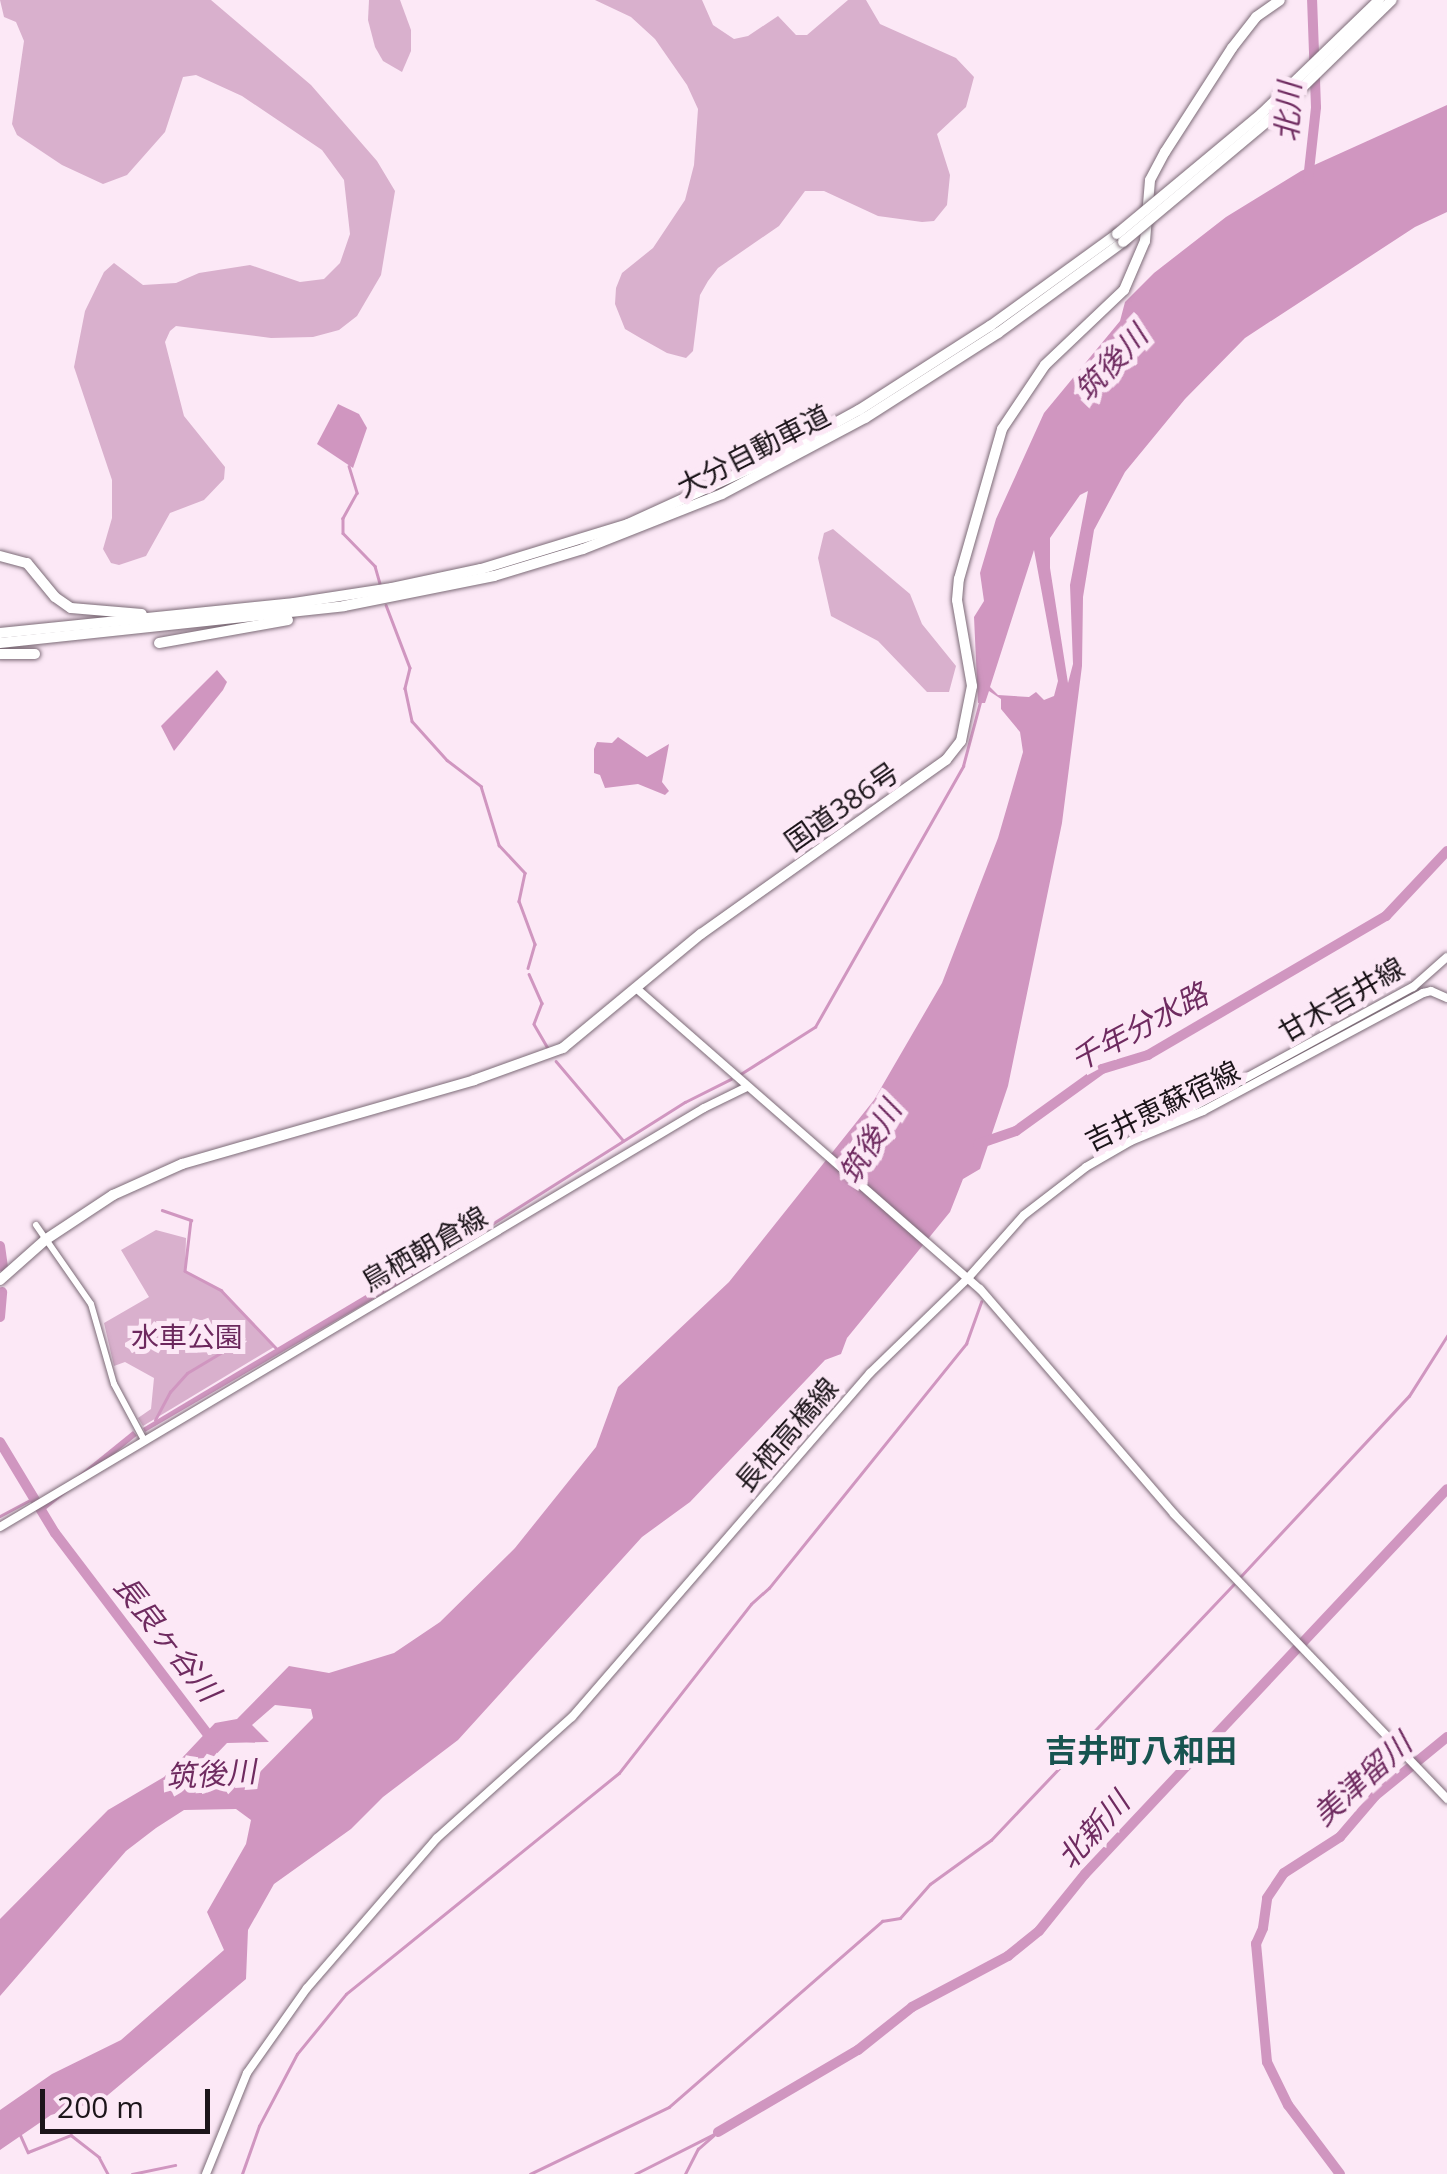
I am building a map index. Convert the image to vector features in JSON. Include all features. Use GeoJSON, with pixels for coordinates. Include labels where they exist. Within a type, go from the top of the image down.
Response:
{"type":"FeatureCollection","features":[{"type":"Feature","properties":{"kind":"highway","name":"国道386号"},"geometry":{"type":"LineString","coordinates":[[0,1280],[45,1240],[113,1196],[182,1164],[543,1058],[588,1030],[701,934],[946,760],[961,741],[972,686],[958,600],[959,580],[1002,430],[1045,365],[1124,290],[1145,242],[1150,180],[1165,152],[1232,48],[1256,17],[1280,0]]}},
{"type":"Feature","properties":{"kind":"highway","name":"大分自動車道"},"geometry":{"type":"LineString","coordinates":[[0,633],[294,603],[482,569],[578,541],[675,504],[764,462],[874,401],[1120,238],[1262,113],[1378,0]]}},
{"type":"Feature","properties":{"kind":"highway","name":"大分自動車道"},"geometry":{"type":"LineString","coordinates":[[0,642],[299,612],[397,598],[583,550],[676,514],[770,470],[911,390],[1120,238],[1270,119],[1392,0]]}},
{"type":"Feature","properties":{"kind":"highway"},"geometry":{"type":"LineString","coordinates":[[0,556],[28,564],[55,596],[80,612],[150,613],[294,603]]}},
{"type":"Feature","properties":{"kind":"highway"},"geometry":{"type":"LineString","coordinates":[[159,643],[397,598]]}},
{"type":"Feature","properties":{"kind":"highway"},"geometry":{"type":"LineString","coordinates":[[0,654],[36,654]]}},
{"type":"Feature","properties":{"kind":"main road","name":"甘木吉井線"},"geometry":{"type":"LineString","coordinates":[[1148,1133],[1398,996],[1447,957]]}},
{"type":"Feature","properties":{"kind":"main road"},"geometry":{"type":"LineString","coordinates":[[637,990],[965,1276],[1028,1341],[1130,1466],[1447,1799]]}},
{"type":"Feature","properties":{"kind":"main road","name":"吉井恵蘇宿線"},"geometry":{"type":"LineString","coordinates":[[965,1276],[1047,1196],[1086,1167],[1148,1133],[1203,1111],[1423,993],[1431,990],[1447,998]]}},
{"type":"Feature","properties":{"kind":"main road","name":"鳥栖朝倉線"},"geometry":{"type":"LineString","coordinates":[[0,1527],[142,1437],[704,1108],[747,1087]]}},
{"type":"Feature","properties":{"kind":"main road","name":"長栖高橋線"},"geometry":{"type":"LineString","coordinates":[[206,2174],[247,2073],[306,1988],[437,1838],[572,1717],[870,1372],[965,1276]]}},
{"type":"Feature","properties":{"kind":"street"},"geometry":{"type":"LineString","coordinates":[[36,1226],[91,1304],[114,1384],[142,1437]]}},
{"type":"Feature","properties":{"kind":"green space"},"geometry":{"type":"Polygon","coordinates":[[[0,0],[211,0],[311,85],[377,161],[395,191],[381,275],[357,316],[339,330],[313,337],[271,338],[176,326],[170,331],[165,342],[184,416],[225,467],[224,479],[204,500],[170,513],[146,556],[119,565],[111,563],[103,549],[112,518],[112,480],[74,367],[85,311],[104,272],[114,263],[143,285],[176,283],[199,273],[250,265],[300,282],[324,279],[340,263],[350,234],[344,180],[322,150],[242,96],[196,75],[183,77],[165,132],[127,175],[103,184],[62,165],[17,135],[12,124],[24,41],[16,22],[4,17],[0,0]]]}},
{"type":"Feature","properties":{"kind":"green space"},"geometry":{"type":"Polygon","coordinates":[[[369,0],[400,0],[411,30],[411,51],[402,72],[383,61],[375,47],[368,20],[369,0]]]}},
{"type":"Feature","properties":{"kind":"green space"},"geometry":{"type":"Polygon","coordinates":[[[595,0],[702,0],[713,25],[734,39],[748,36],[778,16],[796,35],[807,35],[848,0],[866,0],[880,24],[956,58],[974,77],[966,107],[937,134],[950,175],[947,205],[934,221],[922,222],[878,216],[824,191],[805,191],[779,226],[718,268],[708,281],[700,295],[693,351],[686,358],[642,339],[625,329],[615,304],[616,288],[622,273],[653,248],[685,200],[694,165],[698,109],[687,85],[655,39],[631,17],[595,0]]]}},
{"type":"Feature","properties":{"kind":"green space"},"geometry":{"type":"Polygon","coordinates":[[[833,529],[910,594],[922,624],[956,666],[949,692],[927,692],[878,641],[831,616],[818,558],[824,533],[833,529]]]}},
{"type":"Feature","properties":{"kind":"green space","name":"水車公園"},"geometry":{"type":"Polygon","coordinates":[[[156,1230],[186,1238],[185,1272],[220,1290],[274,1347],[143,1426],[138,1418],[151,1409],[154,1378],[125,1362],[114,1366],[104,1323],[149,1297],[121,1250],[156,1230]]]}},
{"type":"Feature","properties":{"kind":"water","name":"筑後川"},"geometry":{"type":"Polygon","coordinates":[[[1447,105],[1447,212],[1415,227],[1245,338],[1185,399],[1125,472],[1094,530],[1083,597],[1082,666],[1062,823],[1008,1086],[980,1169],[963,1179],[950,1212],[847,1338],[841,1354],[825,1360],[690,1502],[642,1537],[458,1740],[383,1797],[351,1829],[274,1884],[248,1930],[246,1979],[102,2100],[51,2115],[0,2150],[0,2110],[52,2074],[121,2040],[224,1950],[207,1912],[246,1844],[251,1820],[236,1809],[184,1810],[156,1828],[126,1851],[0,1996],[0,1919],[108,1810],[164,1777],[215,1723],[237,1719],[289,1666],[329,1673],[394,1653],[440,1622],[515,1548],[596,1447],[618,1387],[729,1282],[874,1100],[942,983],[998,838],[1023,752],[1020,732],[1001,709],[1001,699],[989,691],[985,703],[978,703],[974,617],[984,601],[980,573],[996,519],[1044,413],[1120,321],[1125,302],[1154,273],[1226,217],[1301,171],[1447,105]],[[1088,491],[1080,495],[1050,538],[1050,568],[1068,683],[1073,664],[1070,585],[1088,491]],[[1034,550],[990,687],[998,695],[1029,697],[1036,692],[1044,700],[1054,696],[1058,681],[1034,550]],[[275,1705],[252,1725],[269,1742],[227,1743],[205,1766],[208,1780],[247,1785],[313,1718],[311,1709],[275,1705]]]}},
{"type":"Feature","properties":{"kind":"water"},"geometry":{"type":"Polygon","coordinates":[[[338,404],[359,414],[367,428],[353,468],[317,444],[338,404]]]}},
{"type":"Feature","properties":{"kind":"water"},"geometry":{"type":"Polygon","coordinates":[[[217,670],[227,682],[223,690],[174,751],[161,726],[217,670]]]}},
{"type":"Feature","properties":{"kind":"water"},"geometry":{"type":"Polygon","coordinates":[[[618,737],[647,757],[669,744],[662,782],[669,791],[665,795],[638,784],[605,788],[600,775],[594,773],[594,749],[597,742],[612,743],[618,737]]]}},
{"type":"Feature","properties":{"kind":"water"},"geometry":{"type":"Polygon","coordinates":[[[463,1237],[466,1245],[145,1432],[143,1428],[463,1237]]]}},
{"type":"Feature","properties":{"kind":"water"},"geometry":{"type":"Polygon","coordinates":[[[133,1431],[137,1436],[42,1512],[38,1508],[133,1431]]]}},
{"type":"Feature","properties":{"kind":"waterway","name":"北川"},"geometry":{"type":"LineString","coordinates":[[1308,180],[1316,107],[1312,0]]}},
{"type":"Feature","properties":{"kind":"waterway"},"geometry":{"type":"LineString","coordinates":[[349,466],[357,493],[343,518],[343,533],[375,566],[380,584]]}},
{"type":"Feature","properties":{"kind":"waterway"},"geometry":{"type":"LineString","coordinates":[[386,605],[410,668],[405,688],[412,721],[447,760],[481,786],[499,845],[525,873],[519,901],[535,944],[528,968]]}},
{"type":"Feature","properties":{"kind":"waterway"},"geometry":{"type":"LineString","coordinates":[[739,1075],[815,1027],[963,766],[980,702]]}},
{"type":"Feature","properties":{"kind":"waterway","name":"千年分水路"},"geometry":{"type":"LineString","coordinates":[[978,1144],[1016,1131],[1102,1069],[1148,1055],[1386,916],[1447,851]]}},
{"type":"Feature","properties":{"kind":"waterway"},"geometry":{"type":"LineString","coordinates":[[529,974],[542,1003],[534,1024],[548,1048]]}},
{"type":"Feature","properties":{"kind":"waterway"},"geometry":{"type":"LineString","coordinates":[[556,1061],[623,1140]]}},
{"type":"Feature","properties":{"kind":"waterway"},"geometry":{"type":"LineString","coordinates":[[465,1241],[685,1102],[731,1079]]}},
{"type":"Feature","properties":{"kind":"waterway"},"geometry":{"type":"LineString","coordinates":[[162,1210],[191,1220],[185,1271],[221,1290],[276,1348]]}},
{"type":"Feature","properties":{"kind":"waterway"},"geometry":{"type":"LineString","coordinates":[[0,1246],[3,1267]]}},
{"type":"Feature","properties":{"kind":"waterway"},"geometry":{"type":"LineString","coordinates":[[0,1317],[2,1292]]}},
{"type":"Feature","properties":{"kind":"waterway"},"geometry":{"type":"LineString","coordinates":[[242,2174],[259,2126],[297,2054],[346,1994],[619,1773],[751,1604],[769,1588],[966,1344],[981,1302]]}},
{"type":"Feature","properties":{"kind":"waterway"},"geometry":{"type":"LineString","coordinates":[[1241,1576],[1409,1396],[1447,1336]]}},
{"type":"Feature","properties":{"kind":"waterway"},"geometry":{"type":"LineString","coordinates":[[155,1420],[170,1392],[187,1373],[234,1345]]}},
{"type":"Feature","properties":{"kind":"waterway","name":"長良ヶ谷川"},"geometry":{"type":"LineString","coordinates":[[0,1442],[55,1533],[213,1741]]}},
{"type":"Feature","properties":{"kind":"waterway","name":"北新川"},"geometry":{"type":"LineString","coordinates":[[718,2132],[858,2050],[912,2007],[1008,1956],[1039,1931],[1085,1874],[1447,1489]]}},
{"type":"Feature","properties":{"kind":"waterway"},"geometry":{"type":"LineString","coordinates":[[0,1516],[30,1500]]}},
{"type":"Feature","properties":{"kind":"waterway"},"geometry":{"type":"LineString","coordinates":[[530,2174],[669,2107],[882,1921],[900,1918],[930,1884],[991,1840],[1233,1585]]}},
{"type":"Feature","properties":{"kind":"waterway","name":"美津留川"},"geometry":{"type":"LineString","coordinates":[[1340,2174],[1288,2105],[1267,2062],[1256,1944],[1263,1928],[1267,1898],[1284,1873],[1340,1837],[1375,1796],[1447,1737]]}},
{"type":"Feature","properties":{"kind":"waterway"},"geometry":{"type":"LineString","coordinates":[[635,2174],[718,2132]]}},
{"type":"Feature","properties":{"kind":"waterway"},"geometry":{"type":"LineString","coordinates":[[20,2134],[28,2152],[71,2135],[99,2157],[108,2174]]}},
{"type":"Feature","properties":{"kind":"waterway"},"geometry":{"type":"LineString","coordinates":[[685,2174],[698,2149],[713,2136]]}},
{"type":"Feature","properties":{"kind":"waterway"},"geometry":{"type":"LineString","coordinates":[[132,2174],[175,2165]]}},
{"type":"Feature","properties":{"kind":"district","name":"吉井町八和田"},"geometry":{"type":"Point","coordinates":[1141,1750]}}]}
